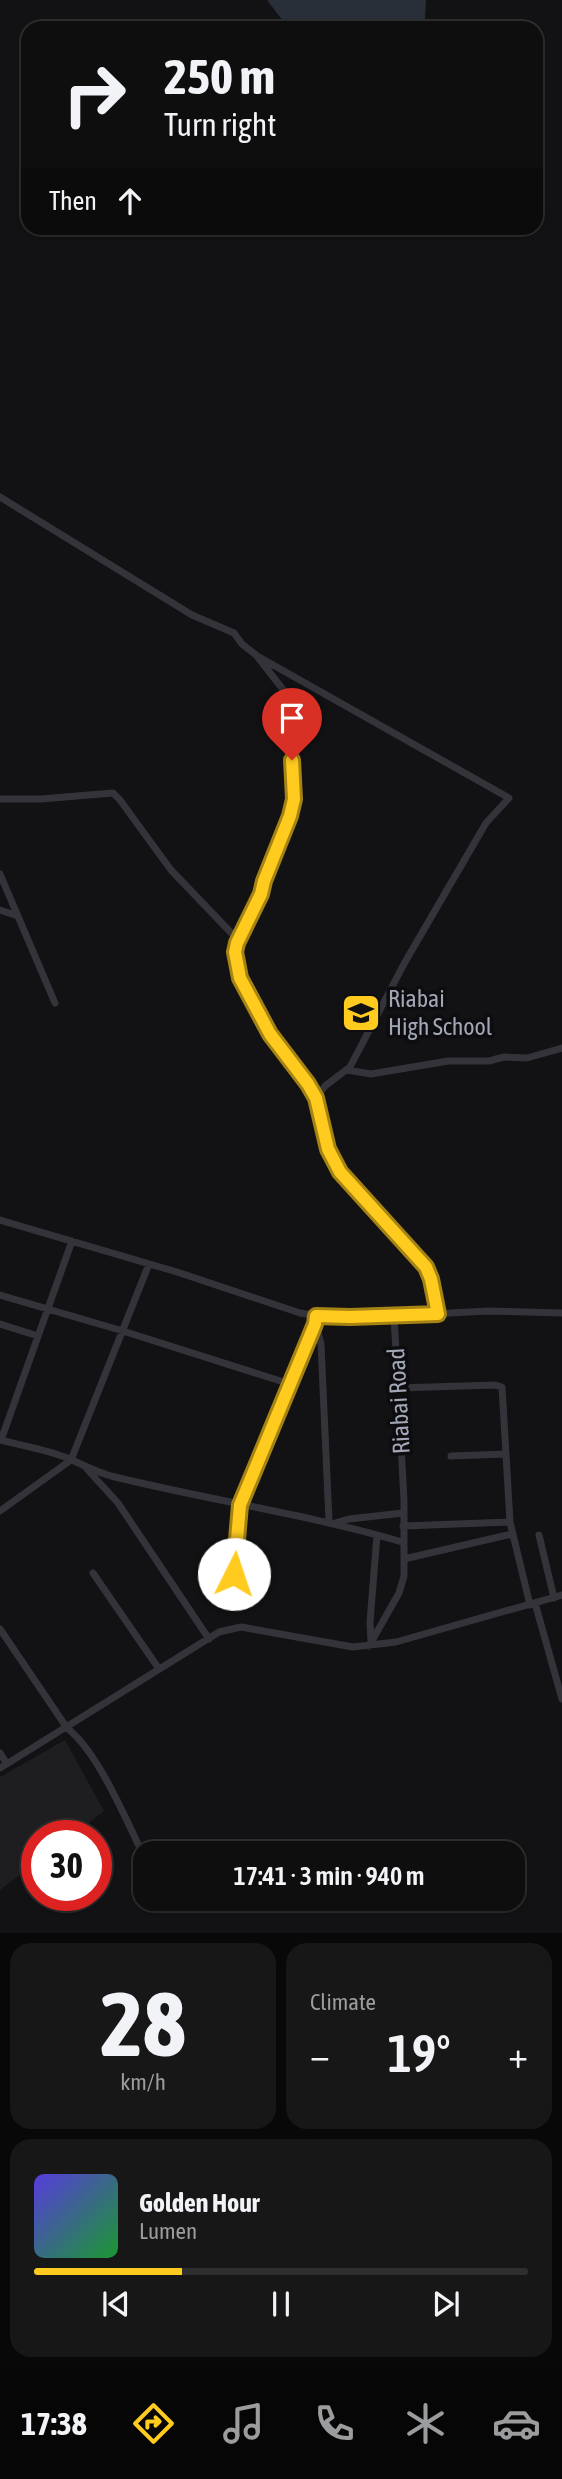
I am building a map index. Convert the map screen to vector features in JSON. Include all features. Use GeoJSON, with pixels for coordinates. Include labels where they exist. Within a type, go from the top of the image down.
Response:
{"type":"FeatureCollection","features":[{"type":"Feature","properties":{"kind":"street"},"geometry":{"type":"LineString","coordinates":[[0,497],[192,615],[227,629],[256,655],[292,701],[296,720],[292,760],[294,799],[261,894],[238,940],[235,952],[240,978],[270,1034],[316,1098],[328,1149],[340,1172],[426,1267],[438,1314]]}},
{"type":"Feature","properties":{"kind":"street"},"geometry":{"type":"LineString","coordinates":[[256,655],[509,797],[486,822],[405,962],[358,1054],[346,1070],[325,1086],[316,1098]]}},
{"type":"Feature","properties":{"kind":"street"},"geometry":{"type":"LineString","coordinates":[[0,799],[41,799],[113,793],[171,870],[238,940]]}},
{"type":"Feature","properties":{"kind":"street"},"geometry":{"type":"LineString","coordinates":[[0,874],[55,1003]]}},
{"type":"Feature","properties":{"kind":"street"},"geometry":{"type":"LineString","coordinates":[[0,909],[18,916]]}},
{"type":"Feature","properties":{"kind":"street"},"geometry":{"type":"LineString","coordinates":[[346,1070],[371,1074],[448,1061],[527,1058],[562,1048]]}},
{"type":"Feature","properties":{"kind":"street"},"geometry":{"type":"LineString","coordinates":[[0,1220],[149,1264],[316,1320],[394,1316]]}},
{"type":"Feature","properties":{"kind":"street"},"geometry":{"type":"LineString","coordinates":[[72,1241],[0,1440],[71,1460],[87,1469],[240,1505],[332,1522],[402,1542]]}},
{"type":"Feature","properties":{"kind":"street"},"geometry":{"type":"LineString","coordinates":[[0,1511],[71,1460],[149,1264]]}},
{"type":"Feature","properties":{"kind":"street"},"geometry":{"type":"LineString","coordinates":[[0,1295],[290,1384]]}},
{"type":"Feature","properties":{"kind":"street","name":"Riabai Road"},"geometry":{"type":"LineString","coordinates":[[370,1644],[399,1592],[404,1576],[394,1316],[488,1311],[562,1313]]}},
{"type":"Feature","properties":{"kind":"street"},"geometry":{"type":"LineString","coordinates":[[234,1574],[240,1505],[316,1320]]}},
{"type":"Feature","properties":{"kind":"street"},"geometry":{"type":"LineString","coordinates":[[316,1320],[321,1344],[332,1522]]}},
{"type":"Feature","properties":{"kind":"street"},"geometry":{"type":"LineString","coordinates":[[0,1324],[38,1336]]}},
{"type":"Feature","properties":{"kind":"street"},"geometry":{"type":"LineString","coordinates":[[398,1388],[500,1386],[503,1391],[512,1534],[562,1699]]}},
{"type":"Feature","properties":{"kind":"street"},"geometry":{"type":"LineString","coordinates":[[451,1456],[506,1454]]}},
{"type":"Feature","properties":{"kind":"street"},"geometry":{"type":"LineString","coordinates":[[87,1469],[118,1503],[209,1639]]}},
{"type":"Feature","properties":{"kind":"street"},"geometry":{"type":"LineString","coordinates":[[332,1522],[403,1513]]}},
{"type":"Feature","properties":{"kind":"street"},"geometry":{"type":"LineString","coordinates":[[403,1526],[510,1522]]}},
{"type":"Feature","properties":{"kind":"street"},"geometry":{"type":"LineString","coordinates":[[404,1559],[512,1534]]}},
{"type":"Feature","properties":{"kind":"street"},"geometry":{"type":"LineString","coordinates":[[370,1644],[377,1535]]}},
{"type":"Feature","properties":{"kind":"street"},"geometry":{"type":"LineString","coordinates":[[539,1535],[554,1598]]}},
{"type":"Feature","properties":{"kind":"street"},"geometry":{"type":"LineString","coordinates":[[93,1573],[159,1669]]}},
{"type":"Feature","properties":{"kind":"street"},"geometry":{"type":"LineString","coordinates":[[0,1753],[3,1766],[219,1632],[241,1628],[340,1645],[396,1642],[562,1595]]}},
{"type":"Feature","properties":{"kind":"street"},"geometry":{"type":"LineString","coordinates":[[0,1629],[67,1728],[80,1740],[93,1760],[137,1841]]}},
{"type":"Feature","properties":{"kind":"shaded area"},"geometry":{"type":"Polygon","coordinates":[[[267,0],[426,0],[425,19],[419,21],[283,21],[267,0]]]}},
{"type":"Feature","properties":{"kind":"shaded area"},"geometry":{"type":"Polygon","coordinates":[[[65,1740],[104,1811],[92,1820],[21,1820],[21,1874],[0,1890],[0,1777],[65,1740]]]}},
{"type":"Feature","properties":{"kind":"place","name":"Riabai High School"},"geometry":{"type":"Point","coordinates":[361,1013]}},
{"type":"Feature","properties":{"kind":"route"},"geometry":{"type":"LineString","coordinates":[[234,1574],[240,1505],[316,1316],[438,1314],[426,1267],[340,1172],[328,1149],[316,1098],[270,1034],[240,978],[235,952],[237,943],[261,894],[290,816],[294,799],[292,760]]}}]}
